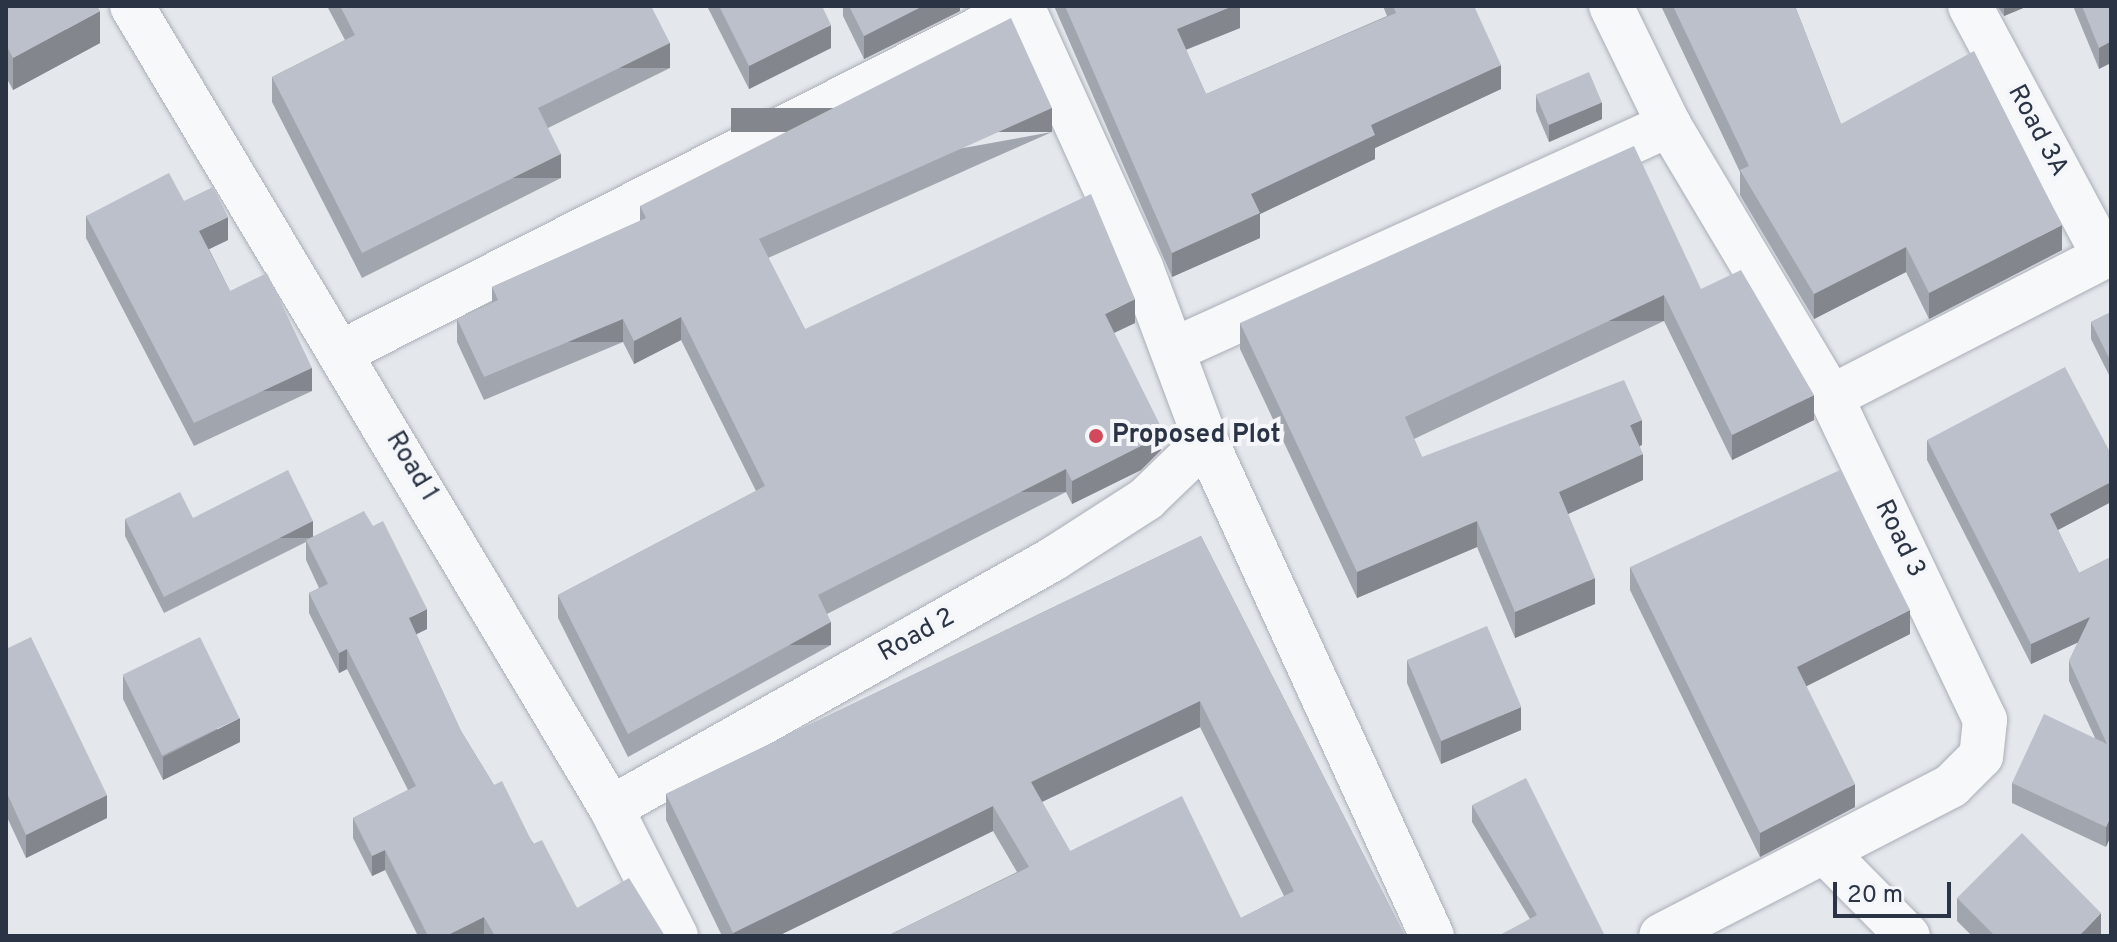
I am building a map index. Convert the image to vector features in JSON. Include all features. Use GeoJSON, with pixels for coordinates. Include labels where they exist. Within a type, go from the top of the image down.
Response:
{"type":"FeatureCollection","features":[{"type":"Feature","properties":{"kind":"street","name":"Road 1"},"geometry":{"type":"LineString","coordinates":[[132,6],[342,352],[611,808],[676,936]]}},
{"type":"Feature","properties":{"kind":"street"},"geometry":{"type":"LineString","coordinates":[[342,352],[1022,6],[1173,350],[1206,441],[1432,936]]}},
{"type":"Feature","properties":{"kind":"street","name":"Road 3"},"geometry":{"type":"LineString","coordinates":[[1611,6],[1669,125],[1831,397],[1985,720],[1981,756],[1951,786],[1827,854],[1661,936]]}},
{"type":"Feature","properties":{"kind":"street","name":"Road 3A"},"geometry":{"type":"LineString","coordinates":[[1970,6],[2108,255]]}},
{"type":"Feature","properties":{"kind":"street"},"geometry":{"type":"LineString","coordinates":[[1173,350],[1669,125]]}},
{"type":"Feature","properties":{"kind":"street"},"geometry":{"type":"LineString","coordinates":[[1831,397],[2108,255]]}},
{"type":"Feature","properties":{"kind":"street","name":"Road 2"},"geometry":{"type":"LineString","coordinates":[[611,808],[1053,559],[1146,499],[1206,441]]}},
{"type":"Feature","properties":{"kind":"street"},"geometry":{"type":"LineString","coordinates":[[1827,854],[1908,936]]}},
{"type":"Feature","properties":{"kind":"building"},"geometry":{"type":"Polygon","coordinates":[[[6,6],[97,6],[100,11],[13,58],[6,45],[6,6]]]}},
{"type":"Feature","properties":{"kind":"building"},"geometry":{"type":"Polygon","coordinates":[[[340,6],[651,6],[670,43],[538,108],[561,154],[362,253],[272,77],[355,35],[340,6]]]}},
{"type":"Feature","properties":{"kind":"building"},"geometry":{"type":"Polygon","coordinates":[[[719,6],[822,6],[831,25],[749,66],[719,6]]]}},
{"type":"Feature","properties":{"kind":"building"},"geometry":{"type":"Polygon","coordinates":[[[849,6],[923,6],[864,36],[849,6]]]}},
{"type":"Feature","properties":{"kind":"building"},"geometry":{"type":"Polygon","coordinates":[[[1065,6],[1233,6],[1177,29],[1206,94],[1396,13],[1393,6],[1474,6],[1501,65],[1371,125],[1375,135],[1251,194],[1260,213],[1172,253],[1065,6]]]}},
{"type":"Feature","properties":{"kind":"building"},"geometry":{"type":"Polygon","coordinates":[[[1673,6],[1795,6],[1841,124],[1974,51],[2062,225],[1929,293],[1906,247],[1814,294],[1740,170],[1749,166],[1673,6]]]}},
{"type":"Feature","properties":{"kind":"building"},"geometry":{"type":"Polygon","coordinates":[[[2082,6],[2111,6],[2111,41],[2099,48],[2082,6]]]}},
{"type":"Feature","properties":{"kind":"building"},"geometry":{"type":"Polygon","coordinates":[[[1011,18],[1052,108],[759,239],[805,329],[1091,194],[1135,299],[1105,314],[1161,427],[1141,446],[1072,481],[1066,469],[818,595],[831,622],[628,734],[558,595],[765,486],[681,317],[634,341],[623,319],[484,377],[457,319],[498,300],[492,287],[646,218],[640,206],[1011,18]]]}},
{"type":"Feature","properties":{"kind":"building"},"geometry":{"type":"Polygon","coordinates":[[[1589,72],[1602,102],[1549,125],[1536,95],[1589,72]]]}},
{"type":"Feature","properties":{"kind":"building"},"geometry":{"type":"Polygon","coordinates":[[[1634,146],[1701,289],[1741,270],[1814,395],[1732,435],[1664,295],[1405,417],[1422,457],[1624,380],[1642,420],[1630,425],[1643,454],[1559,492],[1595,578],[1515,612],[1477,521],[1357,572],[1240,323],[1634,146]]]}},
{"type":"Feature","properties":{"kind":"building"},"geometry":{"type":"Polygon","coordinates":[[[169,173],[184,201],[213,187],[228,217],[199,231],[230,291],[267,273],[312,368],[194,423],[86,216],[169,173]]]}},
{"type":"Feature","properties":{"kind":"building"},"geometry":{"type":"Polygon","coordinates":[[[2111,312],[2111,362],[2091,322],[2111,312]]]}},
{"type":"Feature","properties":{"kind":"building"},"geometry":{"type":"Polygon","coordinates":[[[2065,367],[2111,454],[2111,482],[2050,514],[2079,573],[2111,557],[2111,816],[2106,827],[2012,783],[2044,714],[2107,744],[2069,661],[2090,617],[2031,644],[1927,440],[2065,367]]]}},
{"type":"Feature","properties":{"kind":"building"},"geometry":{"type":"Polygon","coordinates":[[[288,470],[313,521],[164,597],[125,519],[180,492],[193,518],[288,470]]]}},
{"type":"Feature","properties":{"kind":"building"},"geometry":{"type":"Polygon","coordinates":[[[1840,470],[1910,610],[1797,667],[1855,784],[1760,833],[1630,567],[1840,470]]]}},
{"type":"Feature","properties":{"kind":"building"},"geometry":{"type":"Polygon","coordinates":[[[364,511],[373,526],[383,521],[427,609],[409,618],[461,731],[494,785],[502,781],[533,844],[542,840],[577,908],[629,878],[665,936],[495,936],[484,917],[446,936],[428,936],[385,850],[372,856],[353,818],[416,786],[347,649],[339,653],[309,593],[328,584],[306,540],[364,511]]]}},
{"type":"Feature","properties":{"kind":"building"},"geometry":{"type":"Polygon","coordinates":[[[1201,536],[1405,936],[887,936],[1029,867],[993,806],[733,933],[666,794],[1201,536]],[[1200,701],[1031,782],[1070,851],[1182,796],[1241,918],[1294,891],[1200,701]]]}},
{"type":"Feature","properties":{"kind":"building"},"geometry":{"type":"Polygon","coordinates":[[[1487,626],[1521,707],[1441,741],[1407,660],[1487,626]]]}},
{"type":"Feature","properties":{"kind":"building"},"geometry":{"type":"Polygon","coordinates":[[[31,637],[107,795],[26,835],[6,791],[6,649],[31,637]]]}},
{"type":"Feature","properties":{"kind":"building"},"geometry":{"type":"Polygon","coordinates":[[[200,637],[239,718],[162,756],[123,675],[200,637]]]}},
{"type":"Feature","properties":{"kind":"building"},"geometry":{"type":"Polygon","coordinates":[[[1526,778],[1605,936],[1498,936],[1537,915],[1472,805],[1526,778]]]}},
{"type":"Feature","properties":{"kind":"building"},"geometry":{"type":"Polygon","coordinates":[[[2022,833],[2101,913],[2079,936],[1995,936],[1957,898],[2022,833]]]}},
{"type":"Feature","properties":{"kind":"place","name":"Proposed Plot"},"geometry":{"type":"Point","coordinates":[1096,436]}}]}
